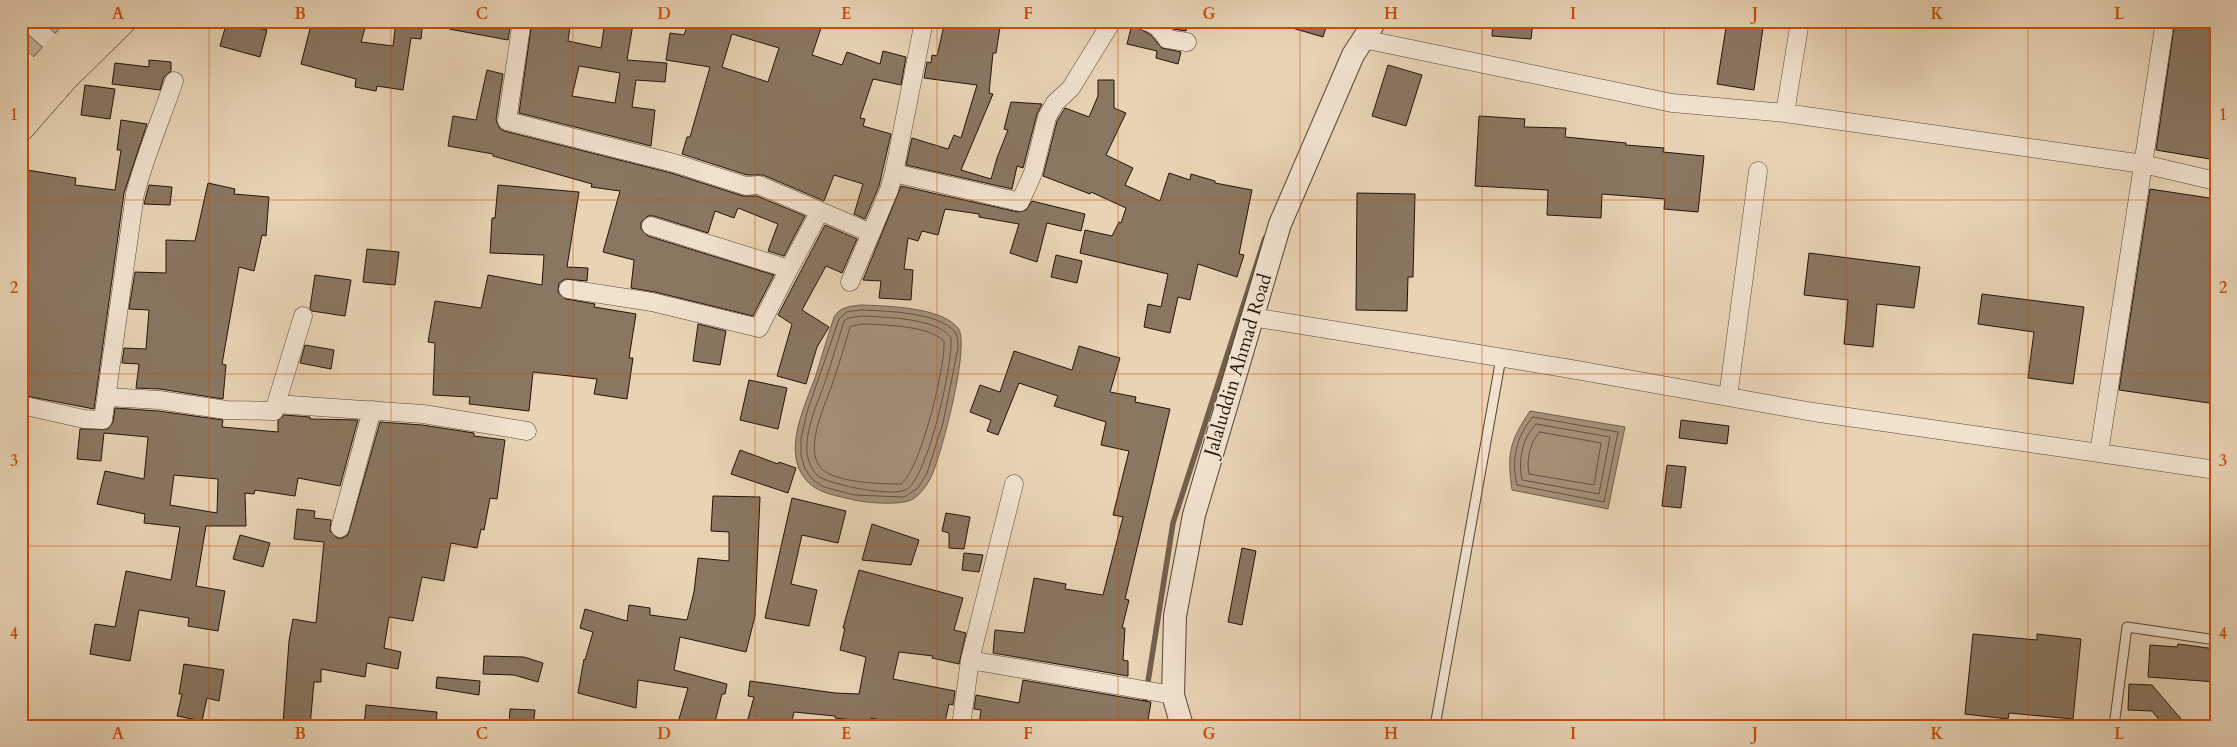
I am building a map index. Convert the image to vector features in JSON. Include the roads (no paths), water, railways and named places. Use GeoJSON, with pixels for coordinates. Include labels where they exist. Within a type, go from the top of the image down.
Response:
{"type":"FeatureCollection","features":[{"type":"Feature","properties":{"kind":"main road"},"geometry":{"type":"LineString","coordinates":[[27,74],[60,50],[86,21]]}},
{"type":"Feature","properties":{"kind":"main road"},"geometry":{"type":"LineString","coordinates":[[21,126],[64,78],[122,21]]}},
{"type":"Feature","properties":{"kind":"street"},"geometry":{"type":"LineString","coordinates":[[27,21],[60,50]]}},
{"type":"Feature","properties":{"kind":"street"},"geometry":{"type":"LineString","coordinates":[[522,21],[507,121],[674,163],[746,186],[759,185],[871,233]]}},
{"type":"Feature","properties":{"kind":"street"},"geometry":{"type":"LineString","coordinates":[[850,282],[894,173],[924,21]]}},
{"type":"Feature","properties":{"kind":"street"},"geometry":{"type":"LineString","coordinates":[[894,173],[1020,202],[1033,173],[1047,117],[1055,103],[1071,88],[1112,21]]}},
{"type":"Feature","properties":{"kind":"street"},"geometry":{"type":"LineString","coordinates":[[1145,21],[1154,24],[1167,39],[1187,42]]}},
{"type":"Feature","properties":{"kind":"street"},"geometry":{"type":"LineString","coordinates":[[1785,113],[1800,21]]}},
{"type":"Feature","properties":{"kind":"street"},"geometry":{"type":"LineString","coordinates":[[2099,453],[2165,21]]}},
{"type":"Feature","properties":{"kind":"street"},"geometry":{"type":"LineString","coordinates":[[1369,30],[1672,102],[1785,113],[2143,164],[2216,181]]}},
{"type":"Feature","properties":{"kind":"street","name":"Jalaluddin Ahmad Road"},"geometry":{"type":"LineString","coordinates":[[1182,726],[1173,695],[1175,616],[1194,515],[1280,224],[1354,55],[1369,30]]}},
{"type":"Feature","properties":{"kind":"street"},"geometry":{"type":"LineString","coordinates":[[21,406],[84,419],[103,420],[136,194],[142,167],[174,82]]}},
{"type":"Feature","properties":{"kind":"street"},"geometry":{"type":"LineString","coordinates":[[1728,397],[1758,171]]}},
{"type":"Feature","properties":{"kind":"street"},"geometry":{"type":"LineString","coordinates":[[568,288],[652,302],[759,328],[820,211]]}},
{"type":"Feature","properties":{"kind":"street"},"geometry":{"type":"LineString","coordinates":[[651,226],[789,269]]}},
{"type":"Feature","properties":{"kind":"street"},"geometry":{"type":"LineString","coordinates":[[107,397],[159,400],[226,410],[274,411],[303,316]]}},
{"type":"Feature","properties":{"kind":"street"},"geometry":{"type":"LineString","coordinates":[[1252,317],[1813,412],[2216,470]]}},
{"type":"Feature","properties":{"kind":"street"},"geometry":{"type":"LineString","coordinates":[[276,404],[423,414],[527,430]]}},
{"type":"Feature","properties":{"kind":"street"},"geometry":{"type":"LineString","coordinates":[[340,528],[372,410]]}},
{"type":"Feature","properties":{"kind":"street"},"geometry":{"type":"LineString","coordinates":[[961,726],[970,660],[1014,484]]}},
{"type":"Feature","properties":{"kind":"street"},"geometry":{"type":"LineString","coordinates":[[970,660],[1173,695]]}},
{"type":"Feature","properties":{"kind":"lane"},"geometry":{"type":"LineString","coordinates":[[1435,726],[1500,358]]}},
{"type":"Feature","properties":{"kind":"lane"},"geometry":{"type":"LineString","coordinates":[[2114,726],[2127,627],[2216,640]]}},
{"type":"Feature","properties":{"kind":"water"},"geometry":{"type":"Polygon","coordinates":[[[861,305],[885,306],[927,312],[950,321],[958,328],[961,338],[958,376],[948,424],[936,464],[924,488],[916,497],[900,503],[864,502],[821,491],[806,480],[799,468],[796,455],[798,428],[802,413],[834,317],[842,309],[861,305]]]}},
{"type":"Feature","properties":{"kind":"water"},"geometry":{"type":"Polygon","coordinates":[[[1530,411],[1625,427],[1608,509],[1512,490],[1511,449],[1518,431],[1530,411]]]}},
{"type":"Feature","properties":{"kind":"waterway"},"geometry":{"type":"LineString","coordinates":[[1144,707],[1173,523],[1265,238]]}}]}
